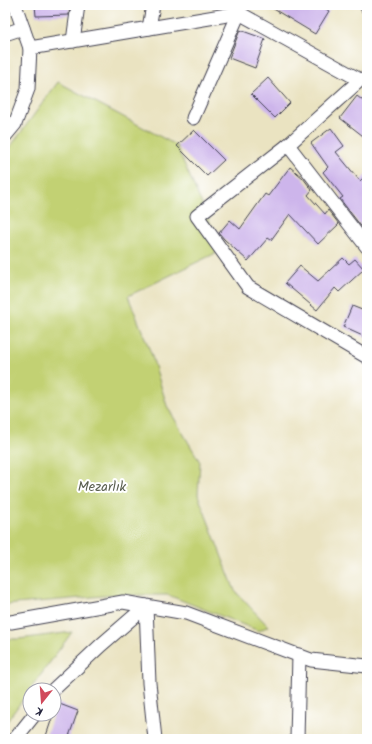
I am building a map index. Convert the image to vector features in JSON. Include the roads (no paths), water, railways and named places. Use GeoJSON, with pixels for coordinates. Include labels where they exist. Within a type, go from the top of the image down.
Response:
{"type":"FeatureCollection","features":[{"type":"Feature","properties":{"kind":"street"},"geometry":{"type":"LineString","coordinates":[[5,136],[15,124],[28,89],[30,48],[15,5]]}},
{"type":"Feature","properties":{"kind":"street"},"geometry":{"type":"LineString","coordinates":[[73,41],[78,5]]}},
{"type":"Feature","properties":{"kind":"street"},"geometry":{"type":"LineString","coordinates":[[149,28],[152,5]]}},
{"type":"Feature","properties":{"kind":"street"},"geometry":{"type":"LineString","coordinates":[[30,48],[149,28],[240,9],[363,79],[288,145],[196,216],[248,287],[367,357]]}},
{"type":"Feature","properties":{"kind":"street"},"geometry":{"type":"LineString","coordinates":[[192,118],[240,9]]}},
{"type":"Feature","properties":{"kind":"street"},"geometry":{"type":"LineString","coordinates":[[5,34],[23,28]]}},
{"type":"Feature","properties":{"kind":"street"},"geometry":{"type":"LineString","coordinates":[[288,145],[367,247]]}},
{"type":"Feature","properties":{"kind":"street"},"geometry":{"type":"LineString","coordinates":[[5,622],[123,602],[186,613],[311,660],[367,666]]}},
{"type":"Feature","properties":{"kind":"street"},"geometry":{"type":"LineString","coordinates":[[62,682],[146,606]]}},
{"type":"Feature","properties":{"kind":"street"},"geometry":{"type":"LineString","coordinates":[[146,606],[149,683],[155,739]]}},
{"type":"Feature","properties":{"kind":"street"},"geometry":{"type":"LineString","coordinates":[[297,739],[299,656]]}},
{"type":"Feature","properties":{"kind":"street"},"geometry":{"type":"LineString","coordinates":[[19,737],[29,722]]}},
{"type":"Feature","properties":{"kind":"park label","name":"Mezarlık"},"geometry":{"type":"Point","coordinates":[102,486]}}]}
